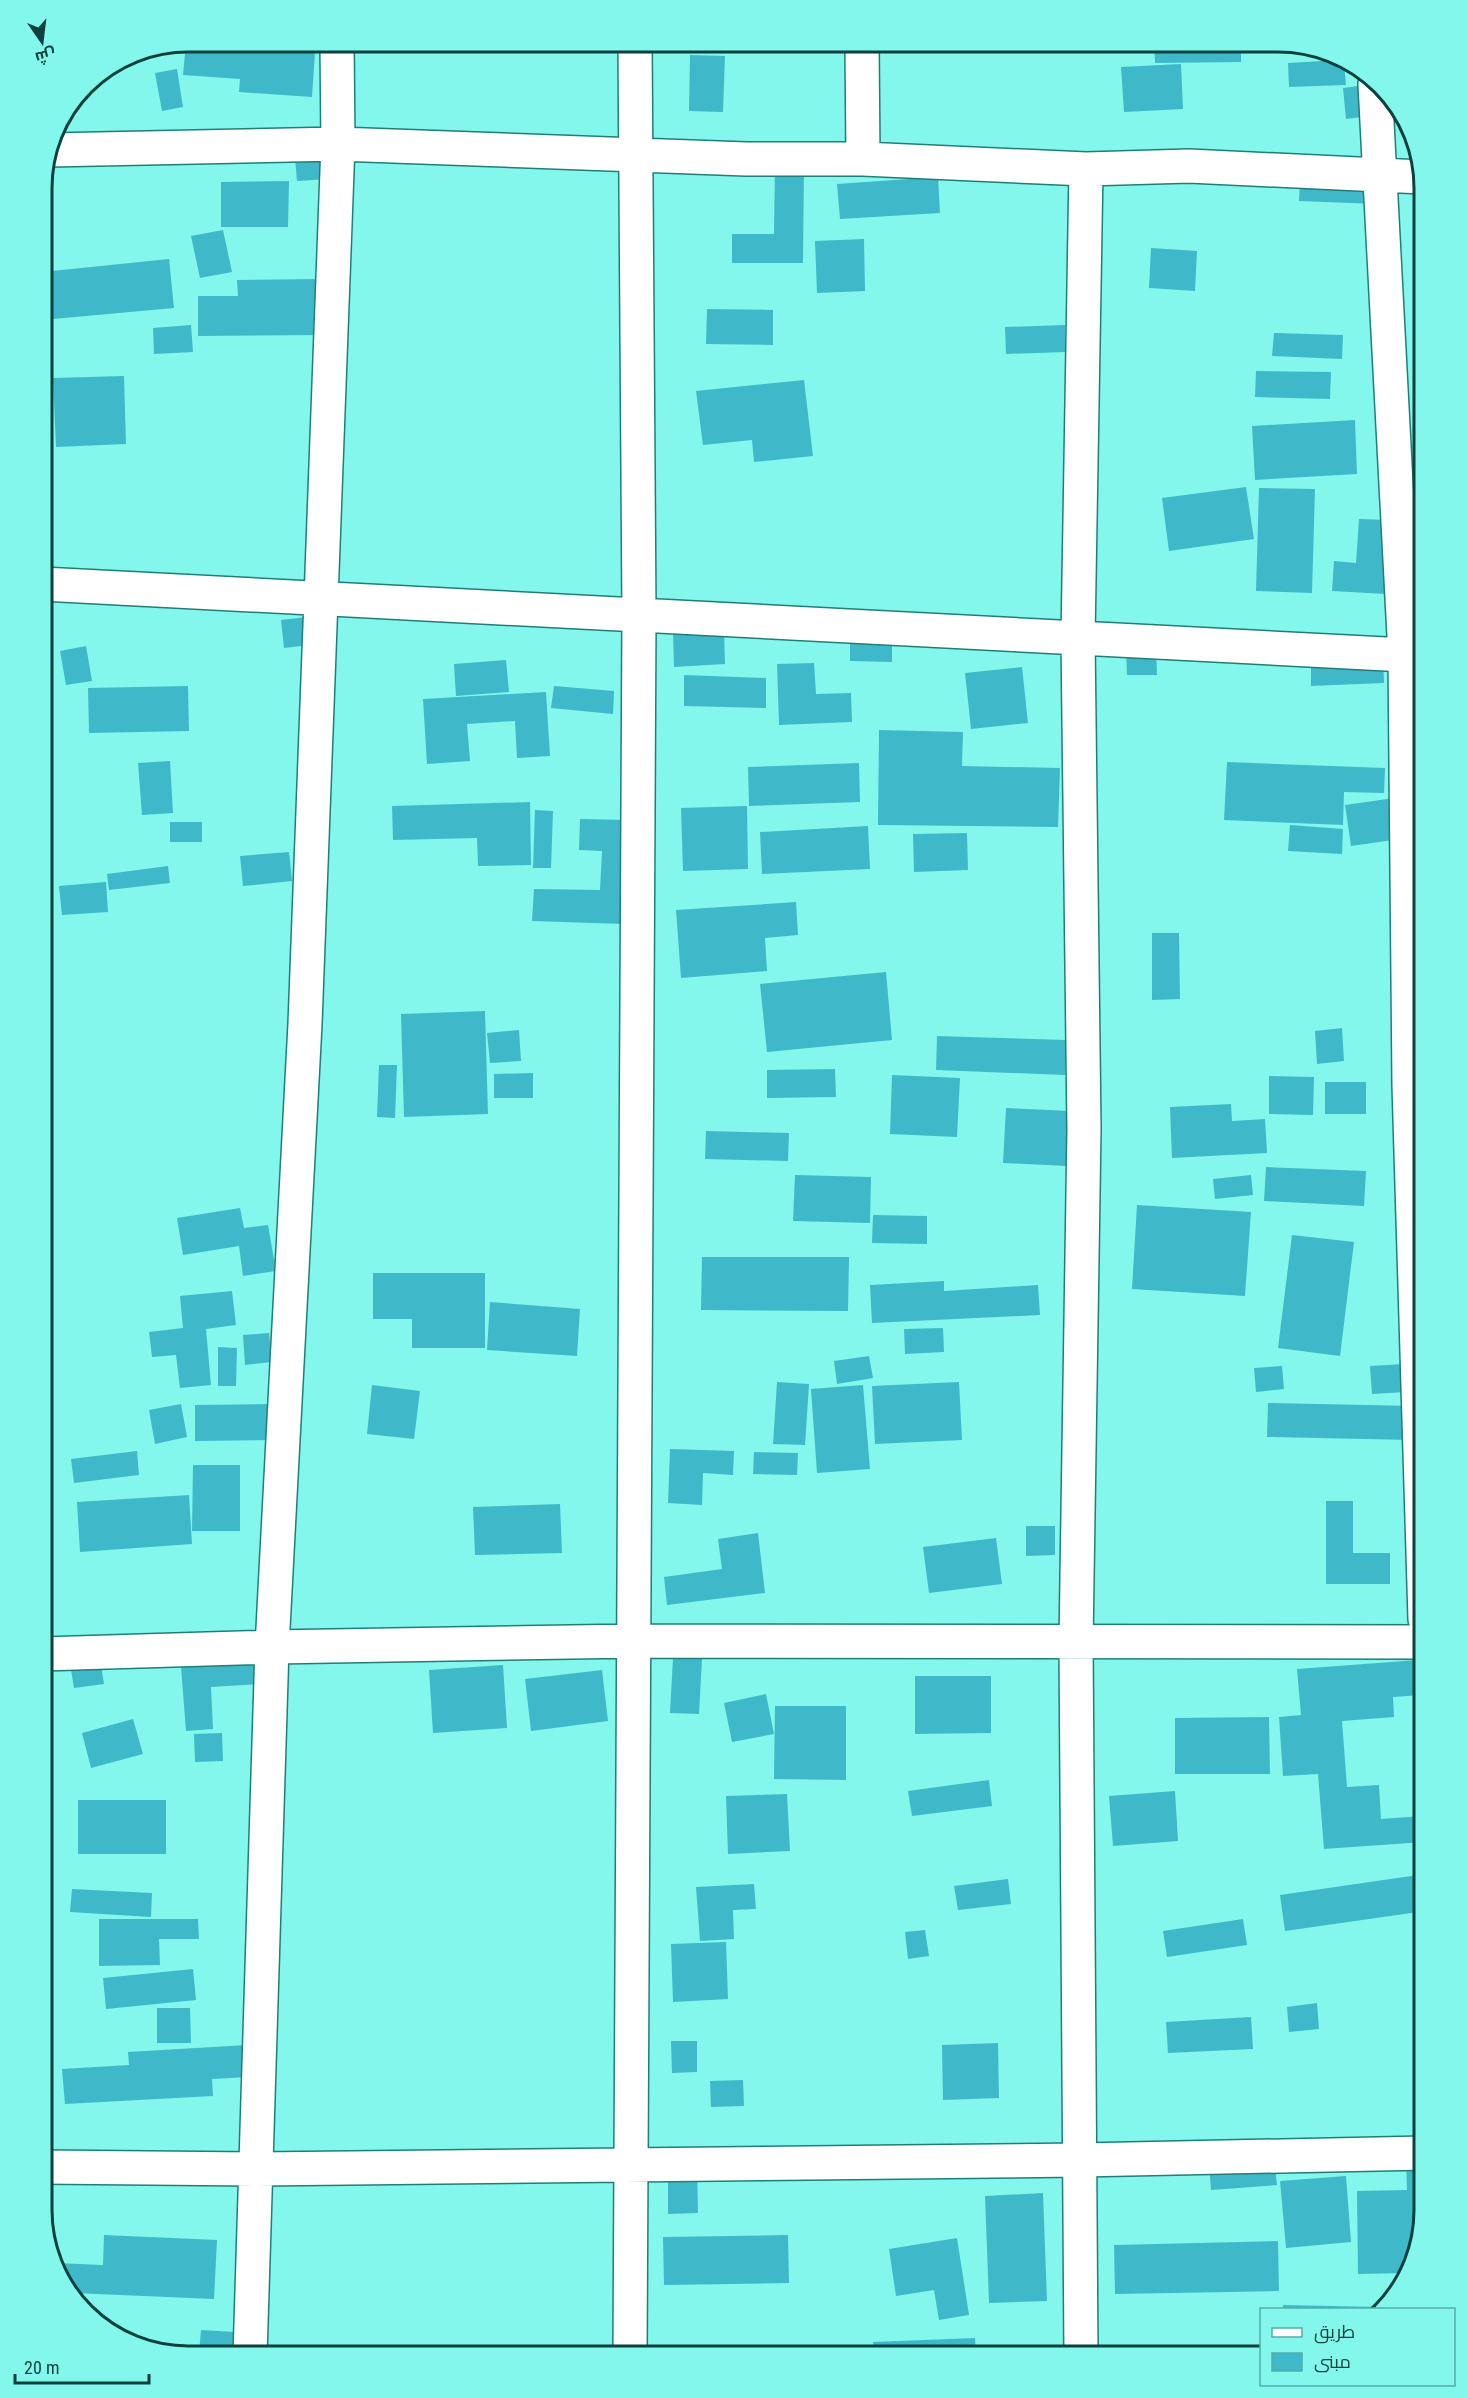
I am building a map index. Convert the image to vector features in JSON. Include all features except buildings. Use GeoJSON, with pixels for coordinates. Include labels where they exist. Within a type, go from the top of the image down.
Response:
{"type":"FeatureCollection","features":[{"type":"Feature","properties":{"kind":"street"},"geometry":{"type":"LineString","coordinates":[[250,2345],[272,1647],[305,1012],[338,144],[337,53]]}},
{"type":"Feature","properties":{"kind":"street"},"geometry":{"type":"LineString","coordinates":[[630,2345],[639,615],[635,53]]}},
{"type":"Feature","properties":{"kind":"street"},"geometry":{"type":"LineString","coordinates":[[862,53],[863,159]]}},
{"type":"Feature","properties":{"kind":"street"},"geometry":{"type":"LineString","coordinates":[[1377,95],[1414,641]]}},
{"type":"Feature","properties":{"kind":"street"},"geometry":{"type":"LineString","coordinates":[[58,150],[338,144],[746,159],[863,159],[1086,169],[1189,166],[1414,177]]}},
{"type":"Feature","properties":{"kind":"street"},"geometry":{"type":"LineString","coordinates":[[1081,2346],[1076,1642],[1084,1129],[1078,638],[1086,169]]}},
{"type":"Feature","properties":{"kind":"street"},"geometry":{"type":"LineString","coordinates":[[53,585],[1414,655]]}},
{"type":"Feature","properties":{"kind":"street"},"geometry":{"type":"LineString","coordinates":[[1414,727],[1409,1085],[1414,1252]]}},
{"type":"Feature","properties":{"kind":"street"},"geometry":{"type":"LineString","coordinates":[[52,1654],[272,1647],[634,1641],[1414,1642]]}},
{"type":"Feature","properties":{"kind":"street"},"geometry":{"type":"LineString","coordinates":[[52,2167],[257,2169],[1081,2160],[1414,2153]]}}]}
